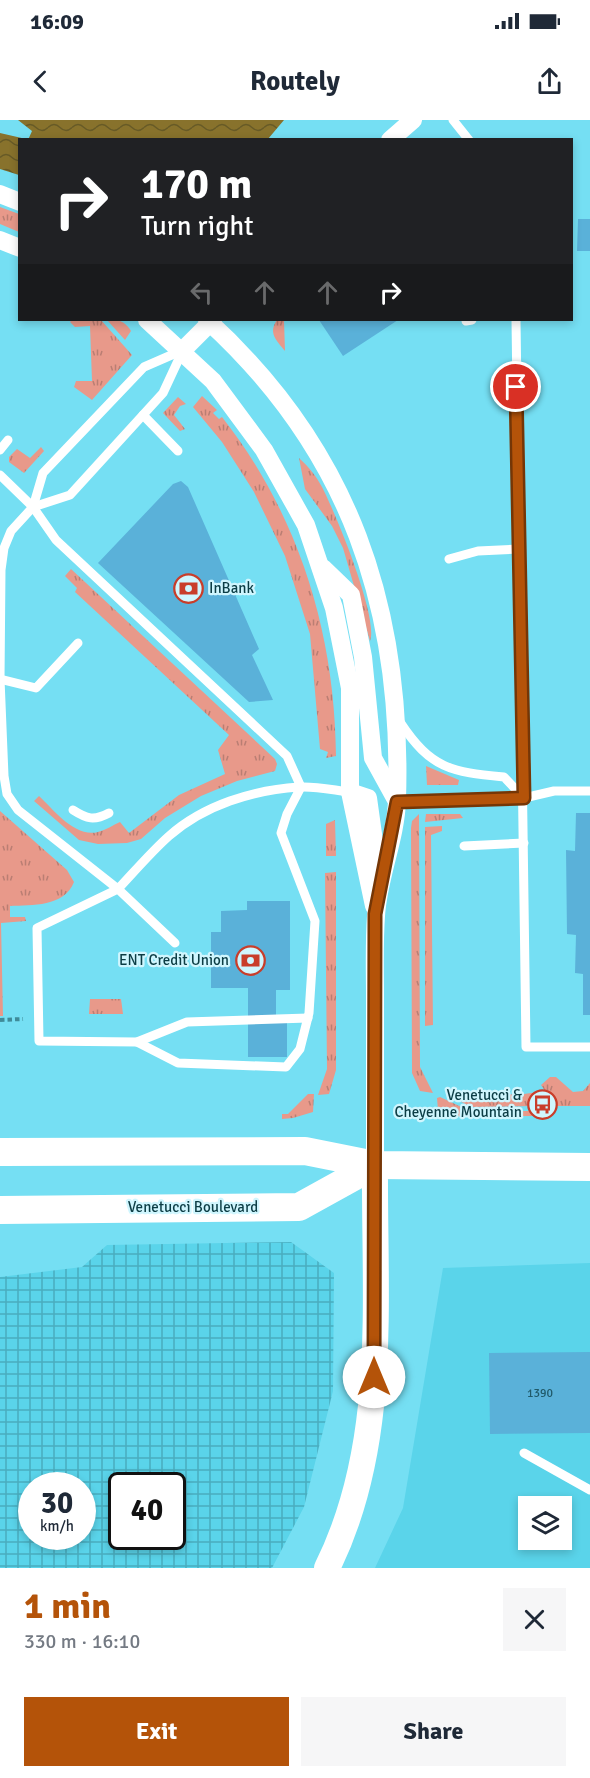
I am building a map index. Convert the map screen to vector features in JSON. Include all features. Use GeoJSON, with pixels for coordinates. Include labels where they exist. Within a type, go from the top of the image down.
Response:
{"type":"FeatureCollection","features":[{"type":"Feature","properties":{"kind":"main road","name":"Venetucci Boulevard"},"geometry":{"type":"LineString","coordinates":[[0,1152],[305,1151],[375,1165],[590,1167]]}},
{"type":"Feature","properties":{"kind":"main road","name":"Venetucci Boulevard"},"geometry":{"type":"LineString","coordinates":[[0,1210],[299,1207],[375,1165]]}},
{"type":"Feature","properties":{"kind":"street"},"geometry":{"type":"LineString","coordinates":[[392,138],[413,120]]}},
{"type":"Feature","properties":{"kind":"street"},"geometry":{"type":"LineString","coordinates":[[0,194],[18,201]]}},
{"type":"Feature","properties":{"kind":"street"},"geometry":{"type":"LineString","coordinates":[[0,240],[18,247]]}},
{"type":"Feature","properties":{"kind":"street"},"geometry":{"type":"LineString","coordinates":[[148,321],[183,350],[213,381],[264,450],[306,525],[334,608],[350,688],[350,792],[375,914],[374,1377],[368,1437],[359,1485],[327,1568]]}},
{"type":"Feature","properties":{"kind":"street"},"geometry":{"type":"LineString","coordinates":[[183,350],[210,321],[255,367],[314,444],[336,483],[358,536],[375,587],[388,643],[395,691],[397,802],[375,914]]}},
{"type":"Feature","properties":{"kind":"street"},"geometry":{"type":"LineString","coordinates":[[322,567],[351,595],[363,657],[373,758],[397,802]]}},
{"type":"Feature","properties":{"kind":"street"},"geometry":{"type":"LineString","coordinates":[[350,792],[368,798],[375,836],[380,890]]}},
{"type":"Feature","properties":{"kind":"lane"},"geometry":{"type":"LineString","coordinates":[[453,120],[467,138]]}},
{"type":"Feature","properties":{"kind":"lane"},"geometry":{"type":"LineString","coordinates":[[516,321],[526,1047],[590,1047]]}},
{"type":"Feature","properties":{"kind":"lane"},"geometry":{"type":"LineString","coordinates":[[33,507],[70,495],[163,393],[183,350]]}},
{"type":"Feature","properties":{"kind":"lane"},"geometry":{"type":"LineString","coordinates":[[175,943],[118,889],[18,810],[7,794],[0,679],[1,570],[4,548],[11,531],[33,507],[44,473],[144,367],[183,350]]}},
{"type":"Feature","properties":{"kind":"lane"},"geometry":{"type":"LineString","coordinates":[[143,415],[178,451]]}},
{"type":"Feature","properties":{"kind":"lane"},"geometry":{"type":"LineString","coordinates":[[0,450],[8,440]]}},
{"type":"Feature","properties":{"kind":"lane"},"geometry":{"type":"LineString","coordinates":[[0,475],[33,507],[56,540],[287,756],[301,787]]}},
{"type":"Feature","properties":{"kind":"lane"},"geometry":{"type":"LineString","coordinates":[[449,559],[478,551],[518,549]]}},
{"type":"Feature","properties":{"kind":"lane"},"geometry":{"type":"LineString","coordinates":[[0,679],[36,688],[78,643]]}},
{"type":"Feature","properties":{"kind":"lane"},"geometry":{"type":"LineString","coordinates":[[396,716],[414,743],[444,767],[461,773],[504,777],[524,798]]}},
{"type":"Feature","properties":{"kind":"lane"},"geometry":{"type":"LineString","coordinates":[[137,1041],[178,1063],[286,1067],[300,1049],[308,1018],[315,921],[281,833],[287,814],[301,787]]}},
{"type":"Feature","properties":{"kind":"lane"},"geometry":{"type":"LineString","coordinates":[[308,1018],[187,1022],[137,1041],[39,1041],[38,928],[118,889],[167,837],[204,812],[261,792],[301,787],[350,792]]}},
{"type":"Feature","properties":{"kind":"lane"},"geometry":{"type":"LineString","coordinates":[[397,802],[524,798],[554,791],[590,791]]}},
{"type":"Feature","properties":{"kind":"lane"},"geometry":{"type":"LineString","coordinates":[[74,810],[84,817],[97,819],[109,813]]}},
{"type":"Feature","properties":{"kind":"lane"},"geometry":{"type":"LineString","coordinates":[[464,846],[524,843]]}},
{"type":"Feature","properties":{"kind":"lane"},"geometry":{"type":"LineString","coordinates":[[524,1452],[590,1490]]}},
{"type":"Feature","properties":{"kind":"path"},"geometry":{"type":"LineString","coordinates":[[0,1020],[39,1017]]}},
{"type":"Feature","properties":{"kind":"shaded area"},"geometry":{"type":"Polygon","coordinates":[[[291,1242],[334,1273],[333,1391],[304,1507],[272,1568],[0,1568],[0,1277],[82,1267],[107,1245],[291,1242]]]}},
{"type":"Feature","properties":{"kind":"shaded area"},"geometry":{"type":"Polygon","coordinates":[[[590,1263],[590,1568],[375,1568],[403,1508],[443,1268],[590,1263]]]}},
{"type":"Feature","properties":{"kind":"green space"},"geometry":{"type":"Polygon","coordinates":[[[0,207],[18,214],[18,232],[0,224],[0,207]]]}},
{"type":"Feature","properties":{"kind":"green space"},"geometry":{"type":"Polygon","coordinates":[[[102,321],[132,355],[92,400],[74,387],[76,381],[92,381],[90,326],[75,327],[70,322],[102,321]]]}},
{"type":"Feature","properties":{"kind":"green space"},"geometry":{"type":"Polygon","coordinates":[[[108,321],[121,321],[129,328],[131,331],[125,340],[108,321]]]}},
{"type":"Feature","properties":{"kind":"green space"},"geometry":{"type":"Polygon","coordinates":[[[276,321],[284,321],[285,351],[273,333],[276,321]]]}},
{"type":"Feature","properties":{"kind":"green space"},"geometry":{"type":"Polygon","coordinates":[[[202,396],[217,410],[213,413],[219,419],[222,417],[249,455],[272,494],[292,535],[308,577],[329,665],[336,756],[326,758],[328,752],[320,749],[310,634],[285,556],[254,492],[222,442],[193,407],[202,396]]]}},
{"type":"Feature","properties":{"kind":"green space"},"geometry":{"type":"Polygon","coordinates":[[[178,397],[186,404],[180,406],[174,415],[185,429],[180,431],[163,413],[178,397]]]}},
{"type":"Feature","properties":{"kind":"green space"},"geometry":{"type":"Polygon","coordinates":[[[41,447],[44,451],[24,473],[9,462],[9,457],[17,449],[30,458],[41,447]]]}},
{"type":"Feature","properties":{"kind":"green space"},"geometry":{"type":"Polygon","coordinates":[[[299,458],[322,487],[345,541],[368,611],[370,641],[343,548],[332,526],[305,489],[299,458]]]}},
{"type":"Feature","properties":{"kind":"green space"},"geometry":{"type":"Polygon","coordinates":[[[71,569],[275,759],[277,764],[275,771],[237,781],[201,796],[165,818],[141,839],[127,843],[98,844],[79,840],[34,801],[39,796],[66,822],[81,831],[98,832],[120,822],[129,833],[179,795],[225,774],[218,750],[229,735],[75,592],[77,588],[65,576],[71,569]]]}},
{"type":"Feature","properties":{"kind":"green space"},"geometry":{"type":"Polygon","coordinates":[[[426,766],[459,780],[458,785],[427,785],[426,766]]]}},
{"type":"Feature","properties":{"kind":"green space"},"geometry":{"type":"Polygon","coordinates":[[[0,811],[67,870],[74,882],[63,896],[55,900],[37,905],[10,906],[10,917],[25,917],[26,921],[1,923],[3,1016],[0,1016],[0,811]]]}},
{"type":"Feature","properties":{"kind":"green space"},"geometry":{"type":"Polygon","coordinates":[[[419,814],[420,1067],[433,1093],[420,1091],[412,1073],[411,828],[412,821],[419,814]]]}},
{"type":"Feature","properties":{"kind":"green space"},"geometry":{"type":"Polygon","coordinates":[[[426,814],[460,814],[463,818],[425,822],[426,814]]]}},
{"type":"Feature","properties":{"kind":"green space"},"geometry":{"type":"Polygon","coordinates":[[[335,820],[336,856],[326,856],[326,824],[335,820]]]}},
{"type":"Feature","properties":{"kind":"green space"},"geometry":{"type":"Polygon","coordinates":[[[442,826],[442,831],[431,835],[433,1025],[425,1026],[425,827],[442,826]]]}},
{"type":"Feature","properties":{"kind":"green space"},"geometry":{"type":"Polygon","coordinates":[[[336,872],[336,1070],[329,1094],[318,1095],[327,1069],[325,873],[336,872]]]}},
{"type":"Feature","properties":{"kind":"green space"},"geometry":{"type":"Polygon","coordinates":[[[90,999],[121,999],[123,1014],[89,1014],[90,999]]]}},
{"type":"Feature","properties":{"kind":"green space"},"geometry":{"type":"Polygon","coordinates":[[[550,1077],[556,1077],[573,1092],[583,1091],[590,1083],[590,1106],[553,1106],[553,1099],[535,1099],[535,1106],[471,1107],[450,1096],[524,1094],[545,1091],[541,1085],[550,1077]]]}},
{"type":"Feature","properties":{"kind":"green space"},"geometry":{"type":"Polygon","coordinates":[[[308,1094],[314,1094],[313,1112],[282,1119],[282,1114],[288,1114],[308,1094]]]}},
{"type":"Feature","properties":{"kind":"green space"},"geometry":{"type":"Polygon","coordinates":[[[440,1097],[470,1111],[531,1111],[532,1116],[461,1117],[438,1110],[437,1098],[440,1097]]]}},
{"type":"Feature","properties":{"kind":"water"},"geometry":{"type":"Polygon","coordinates":[[[18,120],[284,120],[269,138],[29,138],[32,131],[18,120]]]}},
{"type":"Feature","properties":{"kind":"water"},"geometry":{"type":"Polygon","coordinates":[[[0,133],[22,138],[18,138],[18,175],[0,169],[0,133]]]}},
{"type":"Feature","properties":{"kind":"building"},"geometry":{"type":"Polygon","coordinates":[[[578,219],[590,219],[590,251],[577,251],[578,219]]]}},
{"type":"Feature","properties":{"kind":"building"},"geometry":{"type":"Polygon","coordinates":[[[320,321],[396,321],[343,356],[320,321]]]}},
{"type":"Feature","properties":{"kind":"building"},"geometry":{"type":"Polygon","coordinates":[[[181,481],[188,487],[259,649],[252,655],[273,700],[249,702],[98,563],[173,484],[181,481]]]}},
{"type":"Feature","properties":{"kind":"building"},"geometry":{"type":"Polygon","coordinates":[[[576,813],[590,813],[590,1015],[583,1015],[583,974],[575,973],[576,935],[567,934],[566,850],[575,851],[576,813]]]}},
{"type":"Feature","properties":{"kind":"building","name":"ENT Credit Union"},"geometry":{"type":"Polygon","coordinates":[[[247,901],[290,901],[290,990],[276,990],[276,1017],[287,1017],[287,1057],[248,1057],[248,988],[211,988],[211,932],[221,932],[221,911],[247,910],[247,901]]]}},
{"type":"Feature","properties":{"kind":"building"},"geometry":{"type":"Polygon","coordinates":[[[590,1352],[590,1433],[490,1434],[489,1353],[590,1352]]]}},
{"type":"Feature","properties":{"kind":"place","name":"InBank"},"geometry":{"type":"Point","coordinates":[188,588]}},
{"type":"Feature","properties":{"kind":"place","name":"ENT Credit Union"},"geometry":{"type":"Point","coordinates":[250,960]}},
{"type":"Feature","properties":{"kind":"place","name":"Venetucci & Cheyenne Mountain"},"geometry":{"type":"Point","coordinates":[543,1104]}},
{"type":"Feature","properties":{"kind":"route"},"geometry":{"type":"LineString","coordinates":[[374,1377],[375,914],[397,802],[524,798],[516,387]]}}]}
